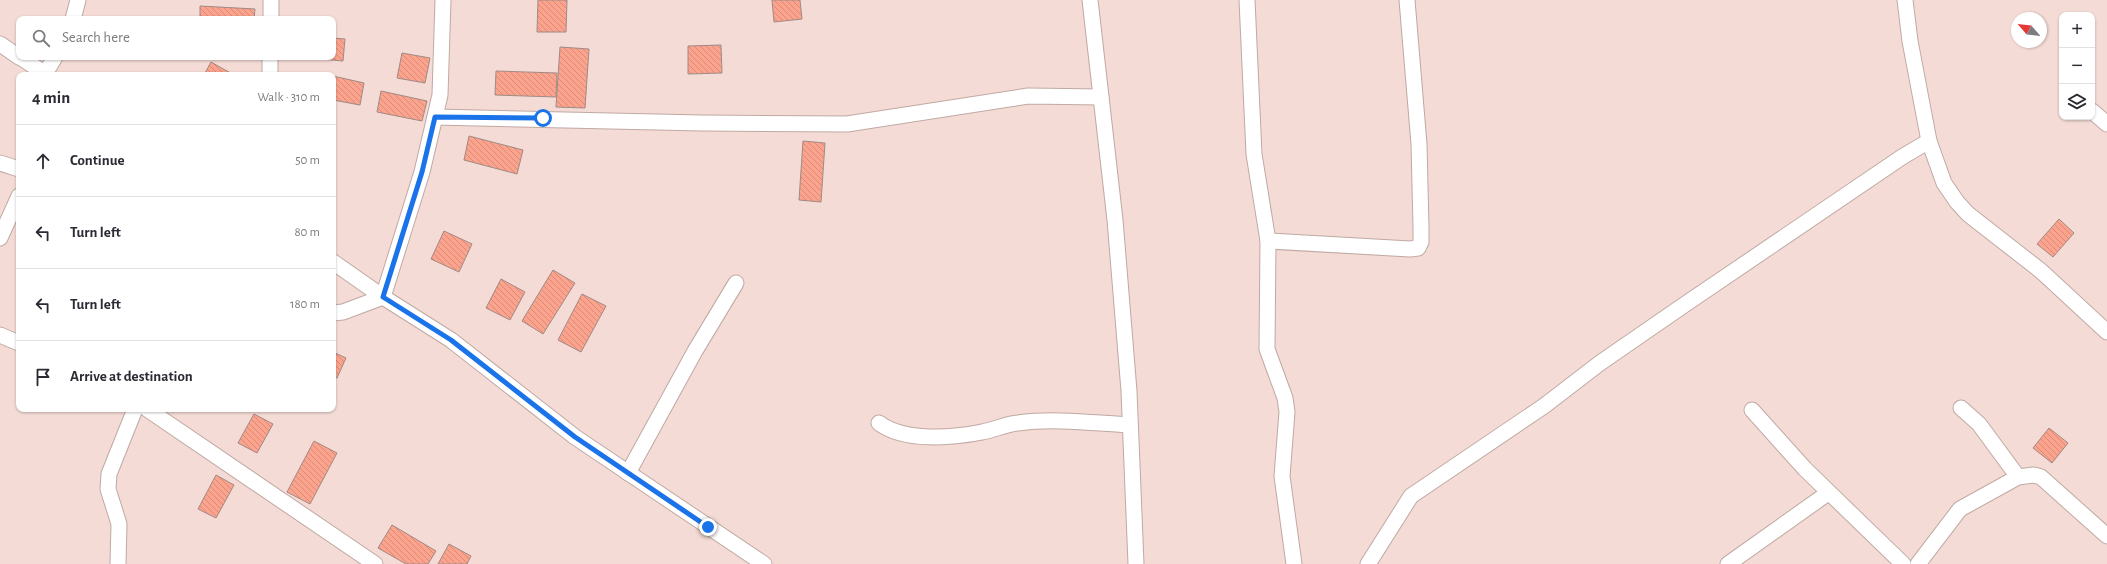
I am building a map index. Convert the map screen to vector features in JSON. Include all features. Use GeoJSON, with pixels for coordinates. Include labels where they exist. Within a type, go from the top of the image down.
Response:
{"type":"FeatureCollection","features":[{"type":"Feature","properties":{"kind":"street"},"geometry":{"type":"LineString","coordinates":[[74,16],[78,0]]}},
{"type":"Feature","properties":{"kind":"street"},"geometry":{"type":"LineString","coordinates":[[271,0],[271,16]]}},
{"type":"Feature","properties":{"kind":"street"},"geometry":{"type":"LineString","coordinates":[[383,297],[422,172],[440,95],[443,0]]}},
{"type":"Feature","properties":{"kind":"street"},"geometry":{"type":"LineString","coordinates":[[1090,0],[1115,220],[1130,425],[1136,564]]}},
{"type":"Feature","properties":{"kind":"street"},"geometry":{"type":"LineString","coordinates":[[1247,0],[1254,154],[1268,241],[1267,349],[1285,398],[1287,412],[1282,476],[1294,564]]}},
{"type":"Feature","properties":{"kind":"street"},"geometry":{"type":"LineString","coordinates":[[1268,241],[1410,249],[1418,248],[1421,242],[1422,228],[1419,144],[1407,0]]}},
{"type":"Feature","properties":{"kind":"street"},"geometry":{"type":"LineString","coordinates":[[1905,0],[1910,41],[1929,141],[1944,183],[1957,202],[1968,214],[2042,271],[2107,332]]}},
{"type":"Feature","properties":{"kind":"street"},"geometry":{"type":"LineString","coordinates":[[0,44],[16,55]]}},
{"type":"Feature","properties":{"kind":"street"},"geometry":{"type":"LineString","coordinates":[[24,60],[43,72]]}},
{"type":"Feature","properties":{"kind":"street"},"geometry":{"type":"LineString","coordinates":[[47,72],[53,60]]}},
{"type":"Feature","properties":{"kind":"street"},"geometry":{"type":"LineString","coordinates":[[270,60],[270,72]]}},
{"type":"Feature","properties":{"kind":"street"},"geometry":{"type":"LineString","coordinates":[[435,117],[702,123],[847,124],[1028,96],[1101,97]]}},
{"type":"Feature","properties":{"kind":"street"},"geometry":{"type":"LineString","coordinates":[[2095,114],[2107,124]]}},
{"type":"Feature","properties":{"kind":"street"},"geometry":{"type":"LineString","coordinates":[[1368,564],[1411,496],[1544,406],[1600,363],[1684,305],[1902,157],[1929,141]]}},
{"type":"Feature","properties":{"kind":"street"},"geometry":{"type":"LineString","coordinates":[[0,163],[16,168]]}},
{"type":"Feature","properties":{"kind":"street"},"geometry":{"type":"LineString","coordinates":[[0,238],[16,203]]}},
{"type":"Feature","properties":{"kind":"street"},"geometry":{"type":"LineString","coordinates":[[336,264],[383,297],[451,340],[575,437],[764,564]]}},
{"type":"Feature","properties":{"kind":"street"},"geometry":{"type":"LineString","coordinates":[[628,474],[695,351],[736,283]]}},
{"type":"Feature","properties":{"kind":"street"},"geometry":{"type":"LineString","coordinates":[[336,313],[343,312],[383,297]]}},
{"type":"Feature","properties":{"kind":"street"},"geometry":{"type":"LineString","coordinates":[[0,335],[16,342]]}},
{"type":"Feature","properties":{"kind":"street"},"geometry":{"type":"LineString","coordinates":[[1961,408],[1979,424],[2018,477]]}},
{"type":"Feature","properties":{"kind":"street"},"geometry":{"type":"LineString","coordinates":[[1752,410],[1805,470],[1903,564]]}},
{"type":"Feature","properties":{"kind":"street"},"geometry":{"type":"LineString","coordinates":[[118,564],[119,524],[108,490],[109,474],[134,412]]}},
{"type":"Feature","properties":{"kind":"street"},"geometry":{"type":"LineString","coordinates":[[151,412],[375,564]]}},
{"type":"Feature","properties":{"kind":"street"},"geometry":{"type":"LineString","coordinates":[[879,423],[896,433],[938,437],[982,432],[1017,423],[1066,421],[1130,425]]}},
{"type":"Feature","properties":{"kind":"street"},"geometry":{"type":"LineString","coordinates":[[1918,564],[1960,509],[2018,477],[2034,475],[2041,477],[2107,536]]}},
{"type":"Feature","properties":{"kind":"street"},"geometry":{"type":"LineString","coordinates":[[1728,564],[1828,493]]}},
{"type":"Feature","properties":{"kind":"building"},"geometry":{"type":"Polygon","coordinates":[[[538,0],[567,0],[566,32],[537,32],[538,0]]]}},
{"type":"Feature","properties":{"kind":"building"},"geometry":{"type":"Polygon","coordinates":[[[772,0],[800,0],[802,19],[774,22],[772,0]]]}},
{"type":"Feature","properties":{"kind":"building"},"geometry":{"type":"Polygon","coordinates":[[[200,6],[255,9],[254,16],[200,16],[200,6]]]}},
{"type":"Feature","properties":{"kind":"building"},"geometry":{"type":"Polygon","coordinates":[[[336,38],[345,39],[343,61],[332,60],[336,60],[336,38]]]}},
{"type":"Feature","properties":{"kind":"building"},"geometry":{"type":"Polygon","coordinates":[[[721,45],[722,73],[688,74],[688,46],[721,45]]]}},
{"type":"Feature","properties":{"kind":"building"},"geometry":{"type":"Polygon","coordinates":[[[560,47],[589,49],[585,108],[556,107],[560,47]]]}},
{"type":"Feature","properties":{"kind":"building"},"geometry":{"type":"Polygon","coordinates":[[[402,53],[430,58],[425,83],[397,78],[402,53]]]}},
{"type":"Feature","properties":{"kind":"building"},"geometry":{"type":"Polygon","coordinates":[[[211,62],[229,72],[206,72],[211,62]]]}},
{"type":"Feature","properties":{"kind":"building"},"geometry":{"type":"Polygon","coordinates":[[[496,71],[557,73],[556,97],[495,95],[496,71]]]}},
{"type":"Feature","properties":{"kind":"building"},"geometry":{"type":"Polygon","coordinates":[[[336,77],[364,83],[360,105],[336,101],[336,77]]]}},
{"type":"Feature","properties":{"kind":"building"},"geometry":{"type":"Polygon","coordinates":[[[381,91],[427,101],[422,121],[377,112],[381,91]]]}},
{"type":"Feature","properties":{"kind":"building"},"geometry":{"type":"Polygon","coordinates":[[[469,136],[523,150],[517,174],[464,160],[469,136]]]}},
{"type":"Feature","properties":{"kind":"building"},"geometry":{"type":"Polygon","coordinates":[[[803,141],[825,143],[821,202],[799,200],[803,141]]]}},
{"type":"Feature","properties":{"kind":"building"},"geometry":{"type":"Polygon","coordinates":[[[2059,219],[2074,233],[2053,257],[2037,244],[2059,219]]]}},
{"type":"Feature","properties":{"kind":"building"},"geometry":{"type":"Polygon","coordinates":[[[444,231],[472,244],[459,272],[431,259],[444,231]]]}},
{"type":"Feature","properties":{"kind":"building"},"geometry":{"type":"Polygon","coordinates":[[[553,270],[575,283],[543,334],[522,321],[553,270]]]}},
{"type":"Feature","properties":{"kind":"building"},"geometry":{"type":"Polygon","coordinates":[[[501,279],[525,292],[510,320],[486,308],[501,279]]]}},
{"type":"Feature","properties":{"kind":"building"},"geometry":{"type":"Polygon","coordinates":[[[582,294],[606,306],[581,352],[558,340],[582,294]]]}},
{"type":"Feature","properties":{"kind":"building"},"geometry":{"type":"Polygon","coordinates":[[[336,353],[346,358],[336,378],[336,353]]]}},
{"type":"Feature","properties":{"kind":"building"},"geometry":{"type":"Polygon","coordinates":[[[254,414],[273,424],[257,453],[238,443],[254,414]]]}},
{"type":"Feature","properties":{"kind":"building"},"geometry":{"type":"Polygon","coordinates":[[[2049,428],[2068,443],[2052,463],[2033,448],[2049,428]]]}},
{"type":"Feature","properties":{"kind":"building"},"geometry":{"type":"Polygon","coordinates":[[[314,441],[337,453],[310,504],[287,492],[314,441]]]}},
{"type":"Feature","properties":{"kind":"building"},"geometry":{"type":"Polygon","coordinates":[[[216,475],[234,485],[216,518],[198,509],[216,475]]]}},
{"type":"Feature","properties":{"kind":"building"},"geometry":{"type":"Polygon","coordinates":[[[392,525],[436,551],[428,564],[406,564],[378,548],[392,525]]]}},
{"type":"Feature","properties":{"kind":"building"},"geometry":{"type":"Polygon","coordinates":[[[449,544],[471,556],[467,564],[438,564],[449,544]]]}},
{"type":"Feature","properties":{"kind":"route"},"geometry":{"type":"LineString","coordinates":[[543,118],[435,117],[422,172],[383,297],[451,340],[575,437],[708,527]]}}]}
